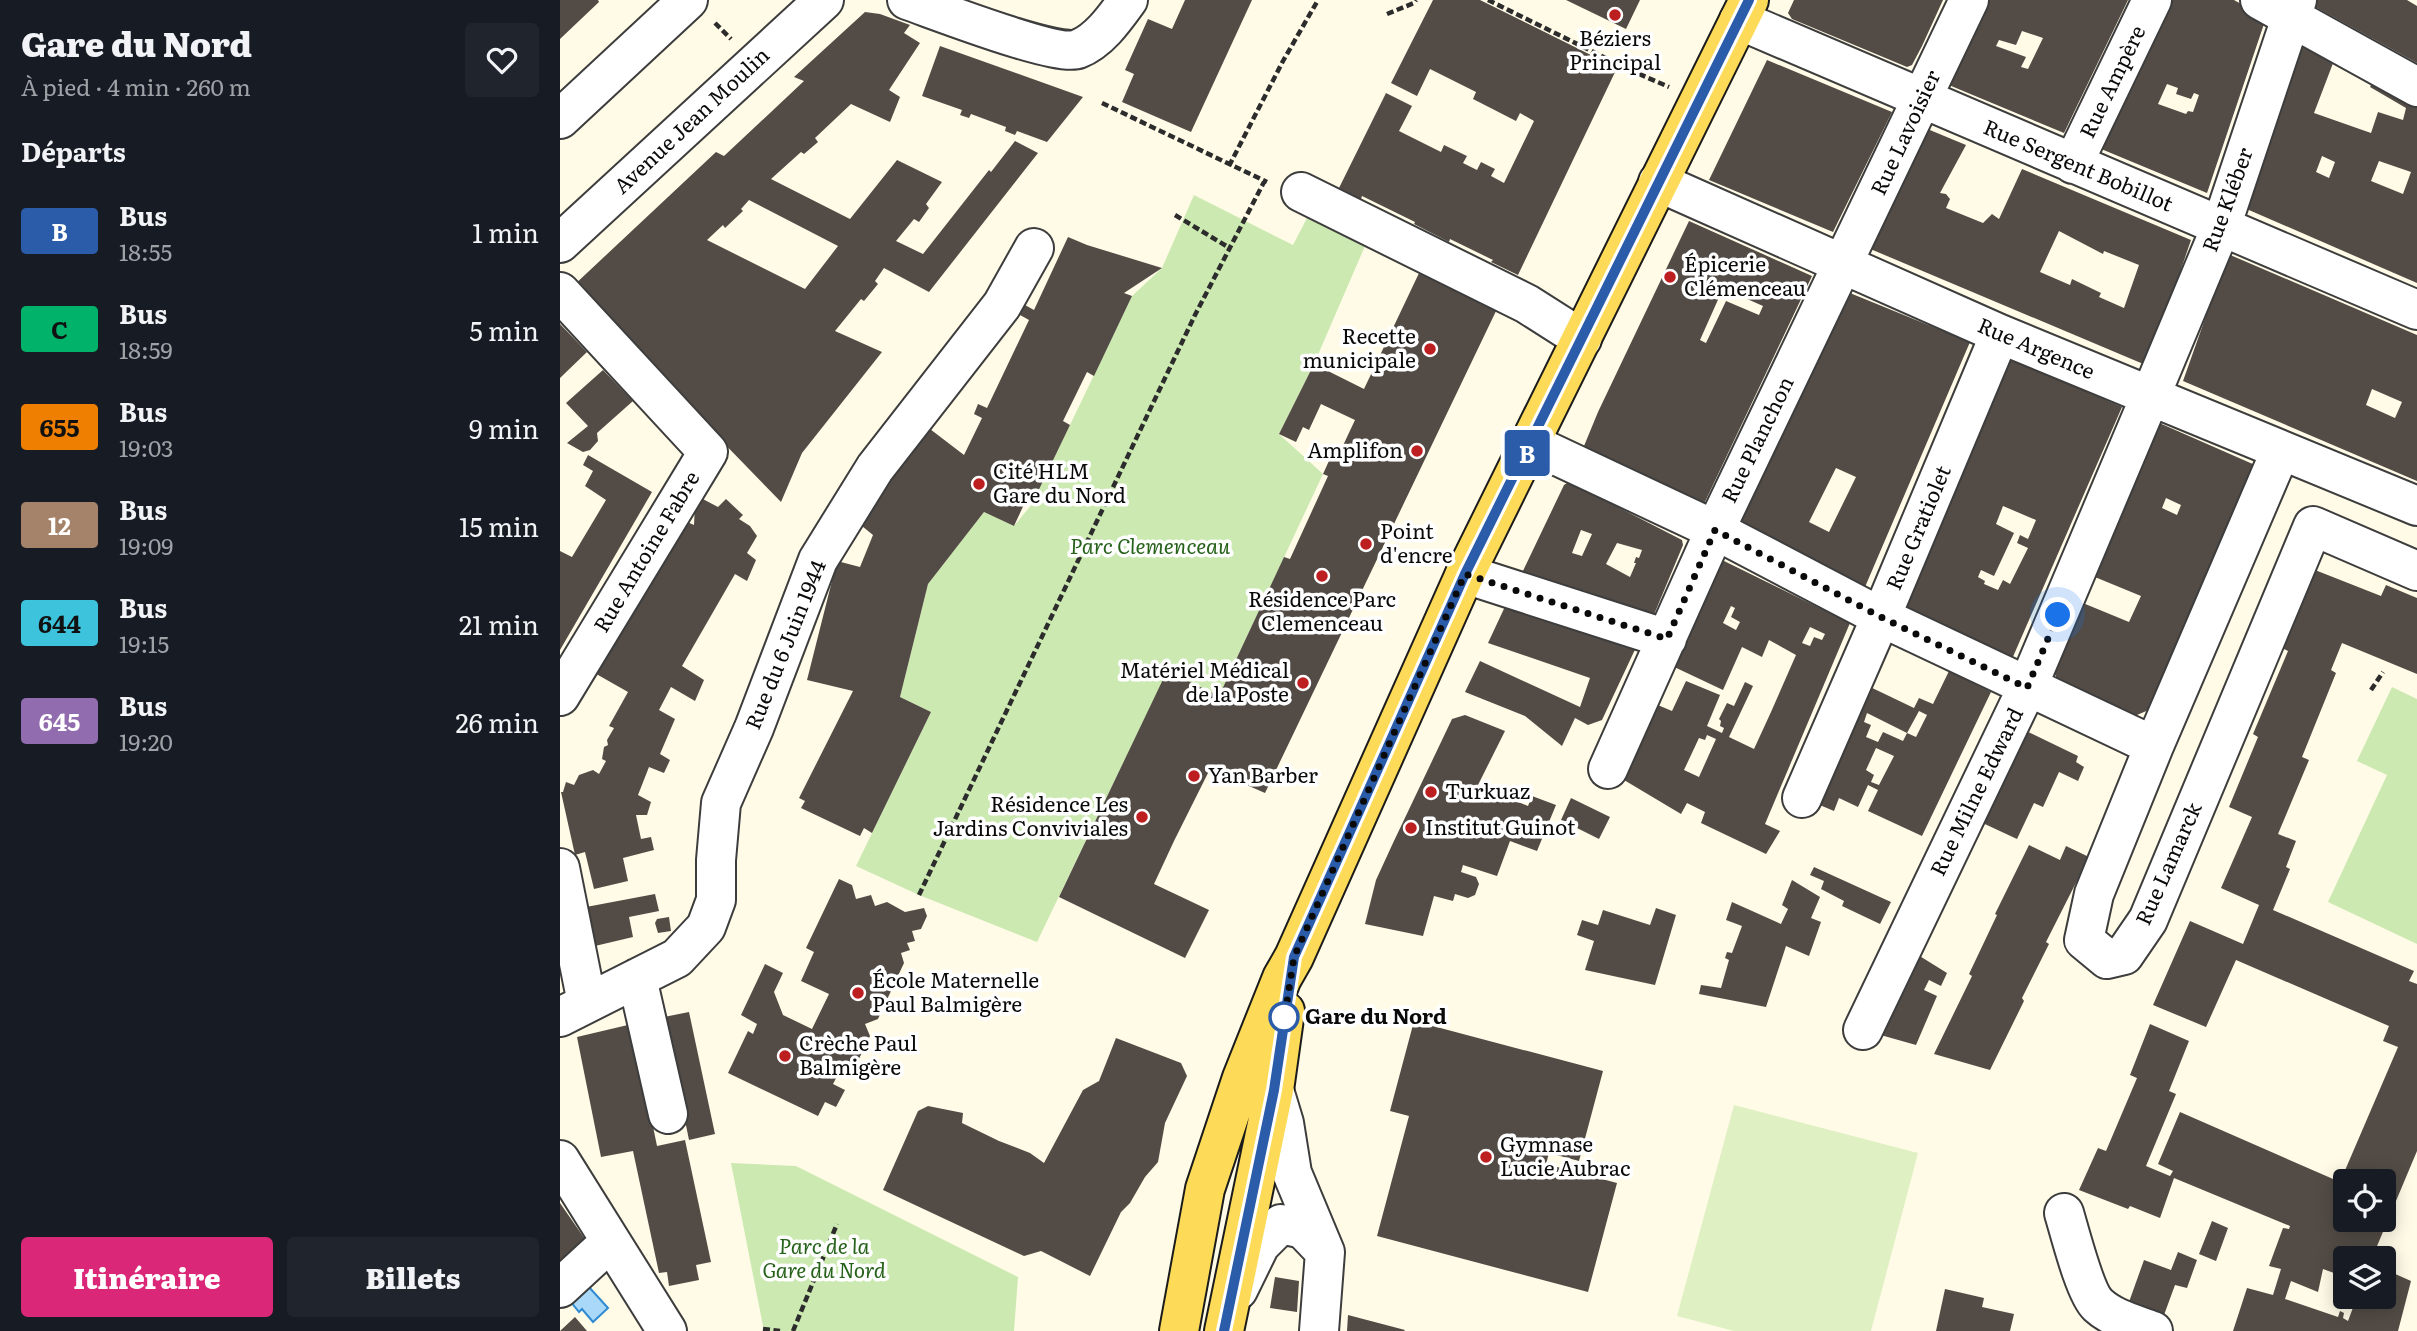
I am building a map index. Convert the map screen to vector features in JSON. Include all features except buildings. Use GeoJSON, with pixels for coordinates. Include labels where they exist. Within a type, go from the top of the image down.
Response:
{"type":"FeatureCollection","features":[{"type":"Feature","properties":{"kind":"main road"},"geometry":{"type":"LineString","coordinates":[[1179,1331],[1205,1189],[1242,1079],[1282,978],[1294,957],[1465,574],[1532,444],[1744,10]]}},
{"type":"Feature","properties":{"kind":"main road"},"geometry":{"type":"LineString","coordinates":[[1226,1321],[1274,1090],[1294,957]]}},
{"type":"Feature","properties":{"kind":"street","name":"Avenue Jean Moulin"},"geometry":{"type":"LineString","coordinates":[[560,243],[824,0]]}},
{"type":"Feature","properties":{"kind":"street"},"geometry":{"type":"LineString","coordinates":[[907,0],[1050,49],[1077,50],[1111,23],[1128,0]]}},
{"type":"Feature","properties":{"kind":"street","name":"Rue Lavoisier"},"geometry":{"type":"LineString","coordinates":[[1843,266],[1969,0]]}},
{"type":"Feature","properties":{"kind":"street","name":"Rue Ampère"},"geometry":{"type":"LineString","coordinates":[[2073,164],[2152,0]]}},
{"type":"Feature","properties":{"kind":"street"},"geometry":{"type":"LineString","coordinates":[[2283,6],[2417,87]]}},
{"type":"Feature","properties":{"kind":"street","name":"Rue Kléber"},"geometry":{"type":"LineString","coordinates":[[2150,397],[2221,227],[2283,6]]}},
{"type":"Feature","properties":{"kind":"street"},"geometry":{"type":"LineString","coordinates":[[560,119],[699,9]]}},
{"type":"Feature","properties":{"kind":"street","name":"Rue Sergent Bobillot"},"geometry":{"type":"LineString","coordinates":[[1744,10],[1923,100],[2417,310]]}},
{"type":"Feature","properties":{"kind":"street","name":"Rue Argence"},"geometry":{"type":"LineString","coordinates":[[1658,182],[2000,334],[2417,506]]}},
{"type":"Feature","properties":{"kind":"street"},"geometry":{"type":"LineString","coordinates":[[1301,192],[1527,304],[1582,339]]}},
{"type":"Feature","properties":{"kind":"street","name":"Rue du 6 Juin 1944"},"geometry":{"type":"LineString","coordinates":[[574,1010],[677,958],[706,927],[716,900],[721,803],[754,728],[818,560],[875,468],[1002,305],[1034,248]]}},
{"type":"Feature","properties":{"kind":"street","name":"Rue Planchon"},"geometry":{"type":"LineString","coordinates":[[1608,769],[1715,530],[1843,266]]}},
{"type":"Feature","properties":{"kind":"street","name":"Rue Antoine Fabre"},"geometry":{"type":"LineString","coordinates":[[560,292],[708,452],[560,696]]}},
{"type":"Feature","properties":{"kind":"street","name":"Rue Gratiolet"},"geometry":{"type":"LineString","coordinates":[[1802,798],[2000,334]]}},
{"type":"Feature","properties":{"kind":"street","name":"Rue Milne Edward"},"geometry":{"type":"LineString","coordinates":[[1863,1030],[2027,688],[2150,397]]}},
{"type":"Feature","properties":{"kind":"street"},"geometry":{"type":"LineString","coordinates":[[1532,444],[1715,530],[1881,617],[2027,688],[2154,746]]}},
{"type":"Feature","properties":{"kind":"street","name":"Rue Lamarck"},"geometry":{"type":"LineString","coordinates":[[2281,450],[2154,746],[2094,894],[2084,940],[2107,959],[2124,955],[2148,920],[2313,526]]}},
{"type":"Feature","properties":{"kind":"street"},"geometry":{"type":"LineString","coordinates":[[2258,505],[2417,571]]}},
{"type":"Feature","properties":{"kind":"street"},"geometry":{"type":"LineString","coordinates":[[1465,574],[1667,639]]}},
{"type":"Feature","properties":{"kind":"street"},"geometry":{"type":"LineString","coordinates":[[560,868],[574,1010]]}},
{"type":"Feature","properties":{"kind":"street"},"geometry":{"type":"LineString","coordinates":[[637,978],[668,1114]]}},
{"type":"Feature","properties":{"kind":"street"},"geometry":{"type":"LineString","coordinates":[[1274,1090],[1284,1123],[1292,1173],[1325,1252],[1319,1331]]}},
{"type":"Feature","properties":{"kind":"street"},"geometry":{"type":"LineString","coordinates":[[560,1160],[667,1331]]}},
{"type":"Feature","properties":{"kind":"street"},"geometry":{"type":"LineString","coordinates":[[2064,1213],[2097,1304],[2137,1325]]}},
{"type":"Feature","properties":{"kind":"street"},"geometry":{"type":"LineString","coordinates":[[1226,1321],[1260,1245],[1281,1224],[1303,1229],[1325,1252]]}},
{"type":"Feature","properties":{"kind":"street"},"geometry":{"type":"LineString","coordinates":[[560,1288],[610,1242]]}},
{"type":"Feature","properties":{"kind":"path"},"geometry":{"type":"LineString","coordinates":[[1229,166],[1318,0]]}},
{"type":"Feature","properties":{"kind":"path"},"geometry":{"type":"LineString","coordinates":[[1387,14],[1416,0]]}},
{"type":"Feature","properties":{"kind":"path"},"geometry":{"type":"LineString","coordinates":[[1488,0],[1630,70],[1699,99]]}},
{"type":"Feature","properties":{"kind":"path"},"geometry":{"type":"LineString","coordinates":[[699,9],[755,63]]}},
{"type":"Feature","properties":{"kind":"path"},"geometry":{"type":"LineString","coordinates":[[1102,103],[1229,166],[1264,181],[1301,192]]}},
{"type":"Feature","properties":{"kind":"path"},"geometry":{"type":"LineString","coordinates":[[919,895],[1228,247],[1264,181]]}},
{"type":"Feature","properties":{"kind":"path"},"geometry":{"type":"LineString","coordinates":[[1175,215],[1228,247]]}},
{"type":"Feature","properties":{"kind":"path"},"geometry":{"type":"LineString","coordinates":[[2371,690],[2383,672]]}},
{"type":"Feature","properties":{"kind":"path"},"geometry":{"type":"LineString","coordinates":[[793,1331],[837,1224]]}},
{"type":"Feature","properties":{"kind":"path"},"geometry":{"type":"LineString","coordinates":[[763,1329],[780,1331]]}},
{"type":"Feature","properties":{"kind":"green space","name":"Parc Clemenceau"},"geometry":{"type":"Polygon","coordinates":[[[1194,195],[1293,245],[1307,218],[1365,246],[1314,364],[1279,434],[1323,474],[1219,696],[1167,672],[1037,942],[919,895],[856,866],[931,712],[900,697],[928,584],[984,512],[1014,526],[1032,504],[1132,296],[1162,268],[1194,195]]]}},
{"type":"Feature","properties":{"kind":"green space"},"geometry":{"type":"Polygon","coordinates":[[[2392,687],[2417,699],[2417,944],[2328,902],[2387,775],[2357,761],[2392,687]]]}},
{"type":"Feature","properties":{"kind":"green space"},"geometry":{"type":"Polygon","coordinates":[[[1734,1105],[1918,1153],[1871,1331],[1734,1331],[1677,1316],[1734,1105]]]}},
{"type":"Feature","properties":{"kind":"green space","name":"Parc de la Gare du Nord"},"geometry":{"type":"Polygon","coordinates":[[[731,1163],[796,1166],[1018,1277],[1014,1331],[764,1331],[731,1163]]]}},
{"type":"Feature","properties":{"kind":"water"},"geometry":{"type":"Polygon","coordinates":[[[588,1286],[608,1308],[593,1322],[582,1309],[579,1312],[571,1302],[588,1286]]]}},
{"type":"Feature","properties":{"kind":"bus line","name":"B"},"geometry":{"type":"LineString","coordinates":[[1224,1331],[1274,1090],[1294,957],[1465,574],[1532,444],[1749,0]]}},
{"type":"Feature","properties":{"kind":"place","name":"Béziers Principal"},"geometry":{"type":"Point","coordinates":[1615,15]}},
{"type":"Feature","properties":{"kind":"place","name":"Épicerie Clémenceau"},"geometry":{"type":"Point","coordinates":[1670,277]}},
{"type":"Feature","properties":{"kind":"place","name":"Recette municipale"},"geometry":{"type":"Point","coordinates":[1430,349]}},
{"type":"Feature","properties":{"kind":"place","name":"Amplifon"},"geometry":{"type":"Point","coordinates":[1417,451]}},
{"type":"Feature","properties":{"kind":"place","name":"Cité HLM Gare du Nord"},"geometry":{"type":"Point","coordinates":[979,484]}},
{"type":"Feature","properties":{"kind":"place","name":"Point d'encre"},"geometry":{"type":"Point","coordinates":[1366,544]}},
{"type":"Feature","properties":{"kind":"place","name":"Résidence Parc Clemenceau"},"geometry":{"type":"Point","coordinates":[1322,576]}},
{"type":"Feature","properties":{"kind":"place","name":"Matériel Médical de la Poste"},"geometry":{"type":"Point","coordinates":[1303,683]}},
{"type":"Feature","properties":{"kind":"place","name":"Yan Barber"},"geometry":{"type":"Point","coordinates":[1194,776]}},
{"type":"Feature","properties":{"kind":"place","name":"Turkuaz"},"geometry":{"type":"Point","coordinates":[1431,792]}},
{"type":"Feature","properties":{"kind":"place","name":"Résidence Les Jardins Conviviales"},"geometry":{"type":"Point","coordinates":[1142,817]}},
{"type":"Feature","properties":{"kind":"place","name":"Institut Guinot"},"geometry":{"type":"Point","coordinates":[1411,828]}},
{"type":"Feature","properties":{"kind":"place","name":"École Maternelle Paul Balmigère"},"geometry":{"type":"Point","coordinates":[858,993]}},
{"type":"Feature","properties":{"kind":"place","name":"Gare du Nord"},"geometry":{"type":"Point","coordinates":[1284,1017]}},
{"type":"Feature","properties":{"kind":"place","name":"Crèche Paul Balmigère"},"geometry":{"type":"Point","coordinates":[785,1056]}},
{"type":"Feature","properties":{"kind":"place","name":"Gymnase Lucie Aubrac"},"geometry":{"type":"Point","coordinates":[1486,1157]}},
{"type":"Feature","properties":{"kind":"route"},"geometry":{"type":"LineString","coordinates":[[1284,1017],[1284,1021],[1294,957],[1465,574],[1667,639],[1715,530],[1881,617],[2027,688],[2058,615]]}}]}
